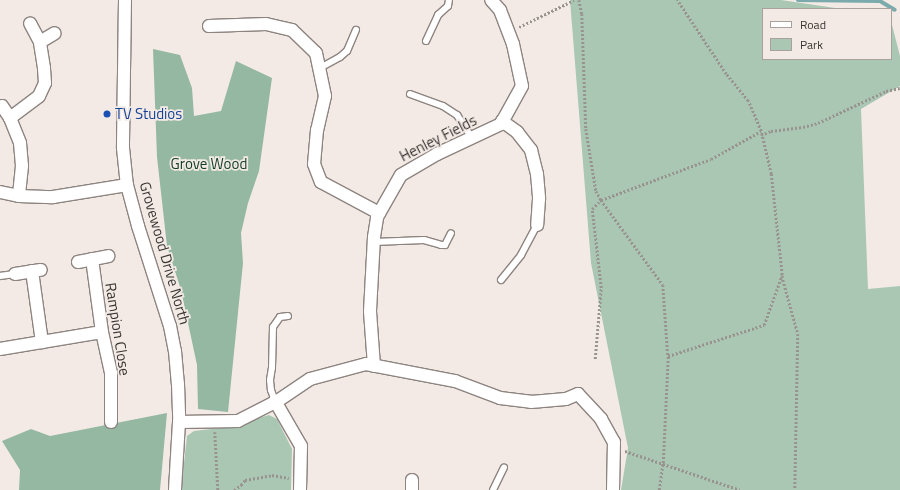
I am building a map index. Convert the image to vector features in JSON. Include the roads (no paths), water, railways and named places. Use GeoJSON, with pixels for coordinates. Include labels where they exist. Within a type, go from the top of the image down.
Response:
{"type":"FeatureCollection","features":[{"type":"Feature","properties":{"kind":"street","name":"Grovewood Drive North"},"geometry":{"type":"LineString","coordinates":[[125,0],[123,141],[127,185],[138,226],[170,326],[178,384],[175,490]]}},
{"type":"Feature","properties":{"kind":"street","name":"Henley Fields"},"geometry":{"type":"LineString","coordinates":[[374,366],[370,311],[374,242],[377,217],[379,213],[401,174],[437,154],[501,124],[522,86],[509,32],[500,10],[491,0]]}},
{"type":"Feature","properties":{"kind":"street"},"geometry":{"type":"LineString","coordinates":[[10,118],[39,96],[45,83],[40,42],[30,23]]}},
{"type":"Feature","properties":{"kind":"street"},"geometry":{"type":"LineString","coordinates":[[209,26],[266,24],[292,30],[316,53],[325,96],[317,130],[314,164],[321,182],[379,213]]}},
{"type":"Feature","properties":{"kind":"street"},"geometry":{"type":"LineString","coordinates":[[40,42],[55,32]]}},
{"type":"Feature","properties":{"kind":"street"},"geometry":{"type":"LineString","coordinates":[[2,106],[10,118],[22,152],[19,196]]}},
{"type":"Feature","properties":{"kind":"street"},"geometry":{"type":"LineString","coordinates":[[502,121],[517,132],[531,150],[537,174],[539,199],[536,225]]}},
{"type":"Feature","properties":{"kind":"street"},"geometry":{"type":"LineString","coordinates":[[0,192],[19,196],[52,198],[127,185]]}},
{"type":"Feature","properties":{"kind":"street"},"geometry":{"type":"LineString","coordinates":[[78,262],[108,256]]}},
{"type":"Feature","properties":{"kind":"street","name":"Rampion Close"},"geometry":{"type":"LineString","coordinates":[[92,259],[102,332],[110,373],[106,405],[111,422]]}},
{"type":"Feature","properties":{"kind":"street"},"geometry":{"type":"LineString","coordinates":[[15,274],[37,270],[42,342]]}},
{"type":"Feature","properties":{"kind":"street"},"geometry":{"type":"LineString","coordinates":[[0,349],[102,332]]}},
{"type":"Feature","properties":{"kind":"street"},"geometry":{"type":"LineString","coordinates":[[178,422],[238,421],[276,401],[310,379],[366,364],[454,381],[500,398],[531,402],[566,399],[578,394],[601,419],[614,442],[613,490]]}},
{"type":"Feature","properties":{"kind":"street"},"geometry":{"type":"LineString","coordinates":[[276,401],[301,446],[300,490]]}},
{"type":"Feature","properties":{"kind":"lane"},"geometry":{"type":"LineString","coordinates":[[426,41],[438,15],[448,6],[449,0]]}},
{"type":"Feature","properties":{"kind":"lane"},"geometry":{"type":"LineString","coordinates":[[320,68],[331,63],[347,51],[356,30]]}},
{"type":"Feature","properties":{"kind":"lane"},"geometry":{"type":"LineString","coordinates":[[410,94],[443,106],[457,115],[472,138]]}},
{"type":"Feature","properties":{"kind":"lane"},"geometry":{"type":"LineString","coordinates":[[501,280],[521,255],[536,225]]}},
{"type":"Feature","properties":{"kind":"lane"},"geometry":{"type":"LineString","coordinates":[[374,242],[424,240],[444,245],[451,233]]}},
{"type":"Feature","properties":{"kind":"lane"},"geometry":{"type":"LineString","coordinates":[[0,276],[15,274]]}},
{"type":"Feature","properties":{"kind":"lane"},"geometry":{"type":"LineString","coordinates":[[276,401],[271,390],[270,380],[272,368],[273,327],[280,317],[288,316]]}},
{"type":"Feature","properties":{"kind":"lane"},"geometry":{"type":"LineString","coordinates":[[493,490],[504,467]]}},
{"type":"Feature","properties":{"kind":"waterway"},"geometry":{"type":"LineString","coordinates":[[798,0],[880,1],[892,8]]}},
{"type":"Feature","properties":{"kind":"place","name":"TV Studios"},"geometry":{"type":"Point","coordinates":[107,114]}},
{"type":"Feature","properties":{"kind":"park label","name":"Grove Wood"},"geometry":{"type":"Point","coordinates":[209,164]}}]}
